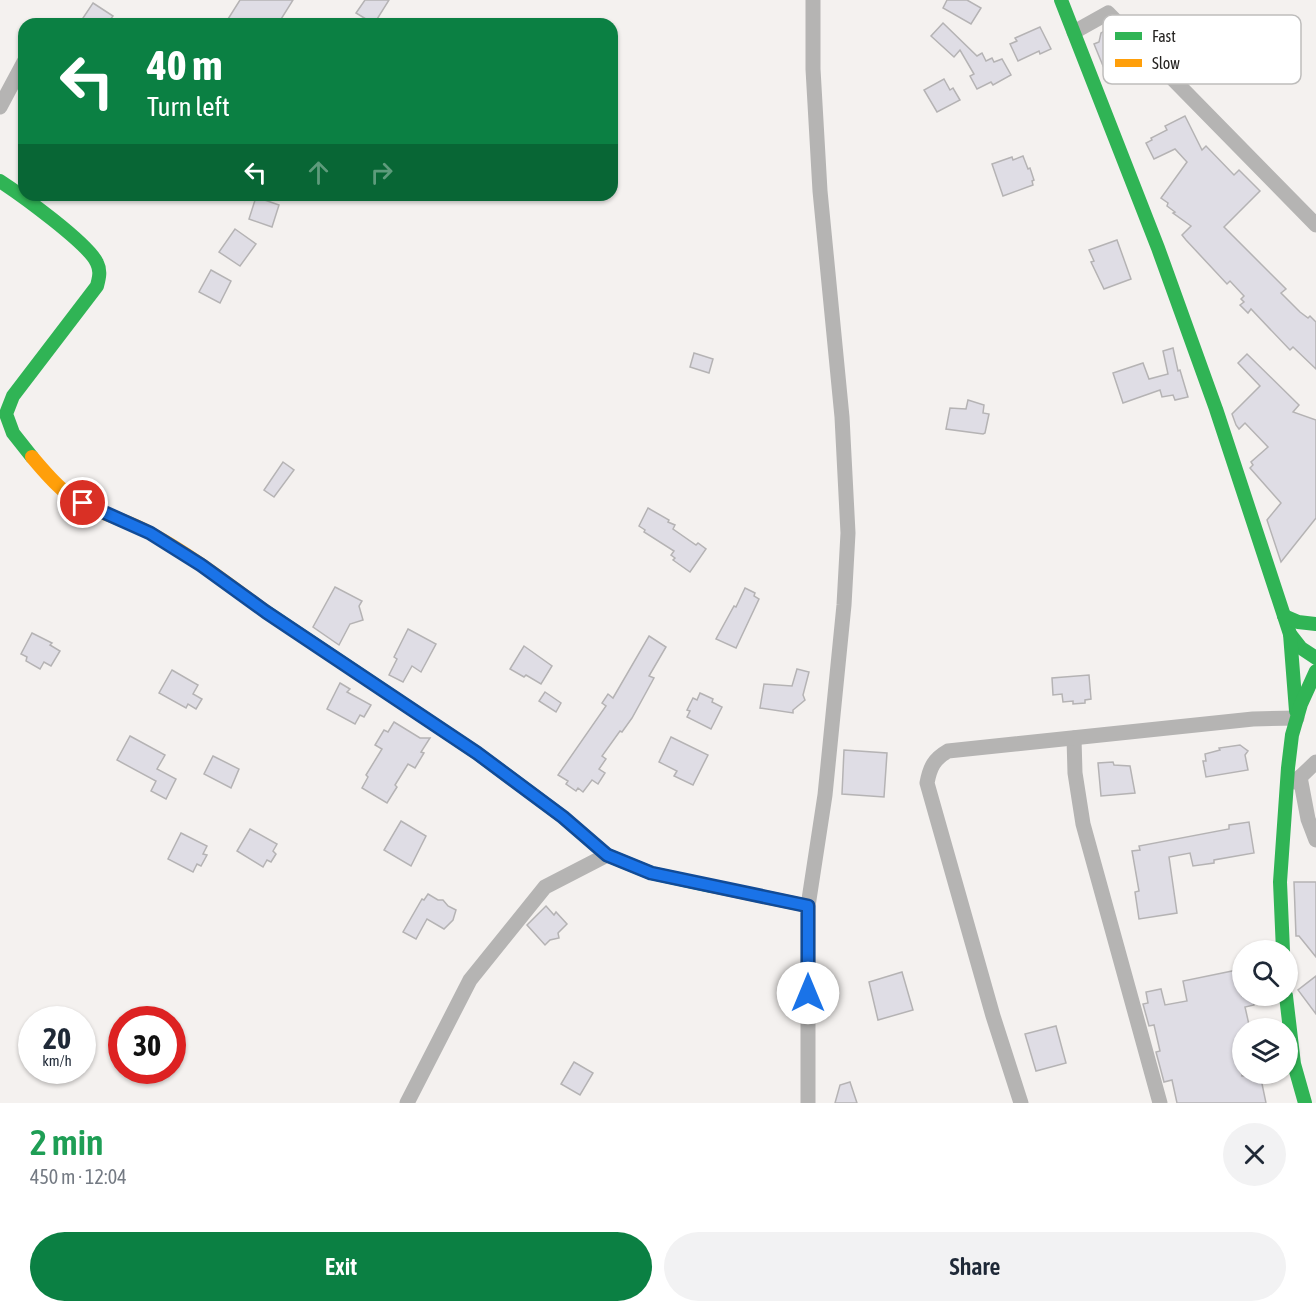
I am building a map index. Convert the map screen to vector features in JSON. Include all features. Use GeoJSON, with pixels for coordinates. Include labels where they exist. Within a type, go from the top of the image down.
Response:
{"type":"FeatureCollection","features":[{"type":"Feature","properties":{"kind":"street"},"geometry":{"type":"LineString","coordinates":[[808,1103],[808,906],[825,795],[844,605],[848,533],[842,417],[820,191],[813,69],[813,0]]}},
{"type":"Feature","properties":{"kind":"street"},"geometry":{"type":"LineString","coordinates":[[1061,0],[1127,166],[1193,345],[1287,624],[1301,648],[1316,658]]}},
{"type":"Feature","properties":{"kind":"street"},"geometry":{"type":"LineString","coordinates":[[1074,32],[1103,16]]}},
{"type":"Feature","properties":{"kind":"street"},"geometry":{"type":"LineString","coordinates":[[0,107],[18,74]]}},
{"type":"Feature","properties":{"kind":"street"},"geometry":{"type":"LineString","coordinates":[[1178,84],[1316,225]]}},
{"type":"Feature","properties":{"kind":"street"},"geometry":{"type":"LineString","coordinates":[[0,181],[18,193]]}},
{"type":"Feature","properties":{"kind":"street"},"geometry":{"type":"LineString","coordinates":[[29,201],[89,251],[100,267],[97,286],[13,396],[8,407],[8,423],[13,433],[47,475],[65,492],[83,503],[150,533],[201,565],[266,612],[477,753],[563,817],[607,855],[651,873],[808,906]]}},
{"type":"Feature","properties":{"kind":"street"},"geometry":{"type":"LineString","coordinates":[[1287,624],[1298,622],[1316,624]]}},
{"type":"Feature","properties":{"kind":"street"},"geometry":{"type":"LineString","coordinates":[[1287,624],[1316,642]]}},
{"type":"Feature","properties":{"kind":"street"},"geometry":{"type":"LineString","coordinates":[[1287,624],[1297,718]]}},
{"type":"Feature","properties":{"kind":"street"},"geometry":{"type":"LineString","coordinates":[[1283,940],[1280,882],[1292,735],[1300,704],[1316,671]]}},
{"type":"Feature","properties":{"kind":"street"},"geometry":{"type":"LineString","coordinates":[[1021,1103],[993,1016],[927,783],[929,769],[938,756],[948,751],[1253,719],[1297,718]]}},
{"type":"Feature","properties":{"kind":"street"},"geometry":{"type":"LineString","coordinates":[[1074,738],[1075,772],[1083,824],[1160,1103]]}},
{"type":"Feature","properties":{"kind":"street"},"geometry":{"type":"LineString","coordinates":[[1286,790],[1316,762]]}},
{"type":"Feature","properties":{"kind":"street"},"geometry":{"type":"LineString","coordinates":[[1300,777],[1308,819],[1316,840]]}},
{"type":"Feature","properties":{"kind":"street"},"geometry":{"type":"LineString","coordinates":[[407,1103],[470,980],[545,886],[607,855]]}},
{"type":"Feature","properties":{"kind":"street"},"geometry":{"type":"LineString","coordinates":[[1287,1006],[1294,1064],[1305,1103]]}},
{"type":"Feature","properties":{"kind":"building"},"geometry":{"type":"Polygon","coordinates":[[[240,0],[293,0],[282,18],[229,18],[240,0]]]}},
{"type":"Feature","properties":{"kind":"building"},"geometry":{"type":"Polygon","coordinates":[[[365,0],[389,0],[378,18],[364,18],[356,13],[365,0]]]}},
{"type":"Feature","properties":{"kind":"building"},"geometry":{"type":"Polygon","coordinates":[[[947,0],[967,0],[981,8],[971,24],[943,8],[947,0]]]}},
{"type":"Feature","properties":{"kind":"building"},"geometry":{"type":"Polygon","coordinates":[[[93,3],[113,16],[112,18],[83,18],[93,3]]]}},
{"type":"Feature","properties":{"kind":"building"},"geometry":{"type":"Polygon","coordinates":[[[943,23],[977,56],[982,53],[986,61],[992,58],[994,62],[1002,59],[1011,75],[993,85],[991,82],[977,89],[970,76],[974,74],[960,50],[954,57],[931,36],[943,23]]]}},
{"type":"Feature","properties":{"kind":"building"},"geometry":{"type":"Polygon","coordinates":[[[1040,27],[1051,49],[1040,54],[1039,51],[1018,61],[1010,44],[1017,41],[1015,38],[1040,27]]]}},
{"type":"Feature","properties":{"kind":"building"},"geometry":{"type":"Polygon","coordinates":[[[1103,32],[1103,66],[1094,44],[1099,42],[1103,32]]]}},
{"type":"Feature","properties":{"kind":"building"},"geometry":{"type":"Polygon","coordinates":[[[944,79],[950,90],[953,88],[960,100],[937,112],[924,90],[944,79]]]}},
{"type":"Feature","properties":{"kind":"building"},"geometry":{"type":"Polygon","coordinates":[[[1185,116],[1202,150],[1206,146],[1234,175],[1239,170],[1260,191],[1224,227],[1286,289],[1281,293],[1300,312],[1308,318],[1310,316],[1316,322],[1316,369],[1293,347],[1290,350],[1251,309],[1248,313],[1240,305],[1244,302],[1241,299],[1244,296],[1230,281],[1227,284],[1186,240],[1182,235],[1191,226],[1173,213],[1175,212],[1167,206],[1168,203],[1161,198],[1187,162],[1175,149],[1154,159],[1146,143],[1167,130],[1165,126],[1185,116]]]}},
{"type":"Feature","properties":{"kind":"building"},"geometry":{"type":"Polygon","coordinates":[[[1023,156],[1028,169],[1030,168],[1034,180],[1033,185],[1003,196],[992,164],[1023,156]]]}},
{"type":"Feature","properties":{"kind":"building"},"geometry":{"type":"Polygon","coordinates":[[[255,201],[268,201],[279,205],[272,227],[249,219],[255,201]]]}},
{"type":"Feature","properties":{"kind":"building"},"geometry":{"type":"Polygon","coordinates":[[[235,229],[256,244],[240,266],[219,252],[235,229]]]}},
{"type":"Feature","properties":{"kind":"building"},"geometry":{"type":"Polygon","coordinates":[[[1117,240],[1131,279],[1104,289],[1091,262],[1094,261],[1089,250],[1117,240]]]}},
{"type":"Feature","properties":{"kind":"building"},"geometry":{"type":"Polygon","coordinates":[[[211,270],[231,281],[220,303],[199,292],[211,270]]]}},
{"type":"Feature","properties":{"kind":"building"},"geometry":{"type":"Polygon","coordinates":[[[1173,348],[1178,371],[1180,370],[1188,397],[1175,400],[1173,395],[1162,397],[1160,390],[1123,403],[1113,373],[1143,363],[1149,379],[1168,374],[1163,351],[1173,348]]]}},
{"type":"Feature","properties":{"kind":"building"},"geometry":{"type":"Polygon","coordinates":[[[694,353],[713,359],[709,373],[690,367],[694,353]]]}},
{"type":"Feature","properties":{"kind":"building"},"geometry":{"type":"Polygon","coordinates":[[[1247,354],[1299,405],[1293,412],[1316,420],[1316,518],[1281,562],[1267,520],[1281,503],[1250,468],[1253,465],[1251,462],[1268,447],[1245,423],[1239,429],[1232,414],[1260,386],[1238,363],[1247,354]]]}},
{"type":"Feature","properties":{"kind":"building"},"geometry":{"type":"Polygon","coordinates":[[[968,400],[984,405],[983,413],[989,414],[983,434],[946,429],[950,408],[966,409],[968,400]]]}},
{"type":"Feature","properties":{"kind":"building"},"geometry":{"type":"Polygon","coordinates":[[[283,462],[294,470],[274,497],[264,490],[283,462]]]}},
{"type":"Feature","properties":{"kind":"building"},"geometry":{"type":"Polygon","coordinates":[[[648,508],[675,525],[673,529],[706,549],[690,572],[673,560],[675,558],[671,555],[674,551],[644,532],[645,530],[639,526],[648,508]]]}},
{"type":"Feature","properties":{"kind":"building"},"geometry":{"type":"Polygon","coordinates":[[[335,587],[362,601],[359,606],[363,620],[350,624],[339,645],[313,627],[335,587]]]}},
{"type":"Feature","properties":{"kind":"building"},"geometry":{"type":"Polygon","coordinates":[[[745,588],[755,593],[754,596],[759,599],[736,648],[716,639],[745,588]]]}},
{"type":"Feature","properties":{"kind":"building"},"geometry":{"type":"Polygon","coordinates":[[[408,629],[436,644],[421,672],[412,666],[403,682],[389,675],[397,659],[394,657],[408,629]]]}},
{"type":"Feature","properties":{"kind":"building"},"geometry":{"type":"Polygon","coordinates":[[[32,633],[52,643],[50,645],[60,651],[51,666],[44,662],[40,669],[26,661],[27,657],[21,654],[32,633]]]}},
{"type":"Feature","properties":{"kind":"building"},"geometry":{"type":"Polygon","coordinates":[[[649,636],[666,647],[649,676],[654,678],[632,718],[602,756],[606,759],[599,769],[605,773],[598,784],[592,780],[583,792],[578,788],[576,791],[566,784],[568,781],[558,775],[606,706],[602,703],[608,694],[613,698],[649,636]]]}},
{"type":"Feature","properties":{"kind":"building"},"geometry":{"type":"Polygon","coordinates":[[[524,646],[552,666],[541,684],[510,669],[524,646]]]}},
{"type":"Feature","properties":{"kind":"building"},"geometry":{"type":"Polygon","coordinates":[[[797,669],[809,672],[803,695],[805,700],[793,710],[793,713],[760,708],[764,684],[792,686],[797,669]]]}},
{"type":"Feature","properties":{"kind":"building"},"geometry":{"type":"Polygon","coordinates":[[[172,670],[198,685],[193,694],[202,699],[196,709],[188,704],[186,708],[159,693],[172,670]]]}},
{"type":"Feature","properties":{"kind":"building"},"geometry":{"type":"Polygon","coordinates":[[[1089,675],[1091,699],[1085,700],[1085,703],[1063,702],[1062,694],[1053,695],[1052,678],[1089,675]]]}},
{"type":"Feature","properties":{"kind":"building"},"geometry":{"type":"Polygon","coordinates":[[[340,683],[350,689],[347,692],[371,705],[364,717],[360,715],[355,724],[327,709],[340,683]]]}},
{"type":"Feature","properties":{"kind":"building"},"geometry":{"type":"Polygon","coordinates":[[[545,692],[561,703],[556,712],[539,701],[545,692]]]}},
{"type":"Feature","properties":{"kind":"building"},"geometry":{"type":"Polygon","coordinates":[[[700,693],[713,699],[712,702],[722,707],[711,729],[687,717],[690,711],[687,710],[693,698],[697,700],[700,693]]]}},
{"type":"Feature","properties":{"kind":"building"},"geometry":{"type":"Polygon","coordinates":[[[394,722],[420,738],[430,738],[415,768],[408,764],[387,803],[362,788],[368,777],[366,775],[382,749],[375,745],[384,730],[388,732],[394,722]]]}},
{"type":"Feature","properties":{"kind":"building"},"geometry":{"type":"Polygon","coordinates":[[[130,736],[165,755],[157,769],[176,779],[166,799],[151,791],[156,781],[117,760],[130,736]]]}},
{"type":"Feature","properties":{"kind":"building"},"geometry":{"type":"Polygon","coordinates":[[[671,737],[708,755],[693,785],[674,776],[677,771],[659,762],[671,737]]]}},
{"type":"Feature","properties":{"kind":"building"},"geometry":{"type":"Polygon","coordinates":[[[1240,745],[1248,751],[1245,755],[1248,770],[1206,777],[1203,761],[1206,761],[1205,754],[1220,750],[1219,748],[1240,745]]]}},
{"type":"Feature","properties":{"kind":"building"},"geometry":{"type":"Polygon","coordinates":[[[844,750],[887,753],[884,797],[842,794],[844,750]]]}},
{"type":"Feature","properties":{"kind":"building"},"geometry":{"type":"Polygon","coordinates":[[[213,756],[239,769],[231,788],[204,774],[213,756]]]}},
{"type":"Feature","properties":{"kind":"building"},"geometry":{"type":"Polygon","coordinates":[[[1113,762],[1114,765],[1130,766],[1135,793],[1101,796],[1098,763],[1113,762]]]}},
{"type":"Feature","properties":{"kind":"building"},"geometry":{"type":"Polygon","coordinates":[[[401,821],[426,836],[411,866],[384,850],[401,821]]]}},
{"type":"Feature","properties":{"kind":"building"},"geometry":{"type":"Polygon","coordinates":[[[1249,822],[1254,853],[1193,866],[1190,853],[1169,857],[1177,913],[1139,919],[1135,892],[1139,891],[1132,851],[1140,850],[1139,846],[1229,829],[1229,825],[1249,822]]]}},
{"type":"Feature","properties":{"kind":"building"},"geometry":{"type":"Polygon","coordinates":[[[250,829],[277,844],[273,851],[276,854],[271,862],[267,860],[263,867],[237,851],[250,829]]]}},
{"type":"Feature","properties":{"kind":"building"},"geometry":{"type":"Polygon","coordinates":[[[181,833],[207,846],[203,854],[207,855],[201,866],[197,864],[193,872],[168,859],[181,833]]]}},
{"type":"Feature","properties":{"kind":"building"},"geometry":{"type":"Polygon","coordinates":[[[1294,882],[1316,882],[1316,957],[1299,936],[1296,936],[1294,882]]]}},
{"type":"Feature","properties":{"kind":"building"},"geometry":{"type":"Polygon","coordinates":[[[428,894],[438,900],[443,900],[456,910],[453,920],[444,929],[427,919],[416,939],[403,932],[422,899],[424,900],[428,894]]]}},
{"type":"Feature","properties":{"kind":"building"},"geometry":{"type":"Polygon","coordinates":[[[546,906],[554,915],[556,912],[567,924],[558,933],[559,938],[550,940],[545,945],[527,925],[546,906]]]}},
{"type":"Feature","properties":{"kind":"building"},"geometry":{"type":"Polygon","coordinates":[[[1232,971],[1232,1006],[1250,1006],[1245,1007],[1248,1018],[1232,1018],[1232,1084],[1262,1084],[1266,1103],[1177,1103],[1172,1080],[1164,1082],[1156,1052],[1160,1051],[1154,1025],[1149,1026],[1143,1004],[1148,1003],[1146,992],[1161,989],[1165,1005],[1187,1001],[1183,981],[1232,971]]]}},
{"type":"Feature","properties":{"kind":"building"},"geometry":{"type":"Polygon","coordinates":[[[902,972],[913,1010],[878,1020],[869,982],[902,972]]]}},
{"type":"Feature","properties":{"kind":"building"},"geometry":{"type":"Polygon","coordinates":[[[1316,976],[1316,1014],[1298,990],[1316,976]]]}},
{"type":"Feature","properties":{"kind":"building"},"geometry":{"type":"Polygon","coordinates":[[[1056,1026],[1066,1063],[1036,1071],[1025,1034],[1056,1026]]]}},
{"type":"Feature","properties":{"kind":"building"},"geometry":{"type":"Polygon","coordinates":[[[574,1062],[593,1073],[580,1095],[561,1084],[574,1062]]]}},
{"type":"Feature","properties":{"kind":"building"},"geometry":{"type":"Polygon","coordinates":[[[850,1082],[857,1103],[835,1103],[840,1085],[850,1082]]]}},
{"type":"Feature","properties":{"kind":"traffic: fast"},"geometry":{"type":"LineString","coordinates":[[1061,0],[1158,248],[1216,409],[1290,634],[1301,648],[1316,658]]}},
{"type":"Feature","properties":{"kind":"traffic: fast"},"geometry":{"type":"LineString","coordinates":[[0,181],[18,194]]}},
{"type":"Feature","properties":{"kind":"traffic: fast"},"geometry":{"type":"LineString","coordinates":[[27,201],[81,244],[97,263],[99,269],[97,286],[13,396],[6,414],[13,433],[32,457]]}},
{"type":"Feature","properties":{"kind":"traffic: fast"},"geometry":{"type":"LineString","coordinates":[[265,611],[477,753],[563,817],[607,855],[651,873],[711,886]]}},
{"type":"Feature","properties":{"kind":"traffic: fast"},"geometry":{"type":"LineString","coordinates":[[1284,616],[1298,622],[1316,624]]}},
{"type":"Feature","properties":{"kind":"traffic: fast"},"geometry":{"type":"LineString","coordinates":[[1290,634],[1296,711]]}},
{"type":"Feature","properties":{"kind":"traffic: fast"},"geometry":{"type":"LineString","coordinates":[[1283,940],[1280,882],[1292,735],[1301,704],[1316,671]]}},
{"type":"Feature","properties":{"kind":"traffic: fast"},"geometry":{"type":"LineString","coordinates":[[1287,1006],[1294,1064],[1305,1103]]}},
{"type":"Feature","properties":{"kind":"traffic: slow"},"geometry":{"type":"LineString","coordinates":[[32,457],[55,483],[73,498],[140,528],[165,542],[209,570],[265,611]]}},
{"type":"Feature","properties":{"kind":"traffic: slow"},"geometry":{"type":"LineString","coordinates":[[711,886],[808,906]]}},
{"type":"Feature","properties":{"kind":"route"},"geometry":{"type":"LineString","coordinates":[[83,503],[150,533],[201,565],[266,612],[477,753],[563,817],[607,855],[651,873],[808,906],[808,993]]}}]}
